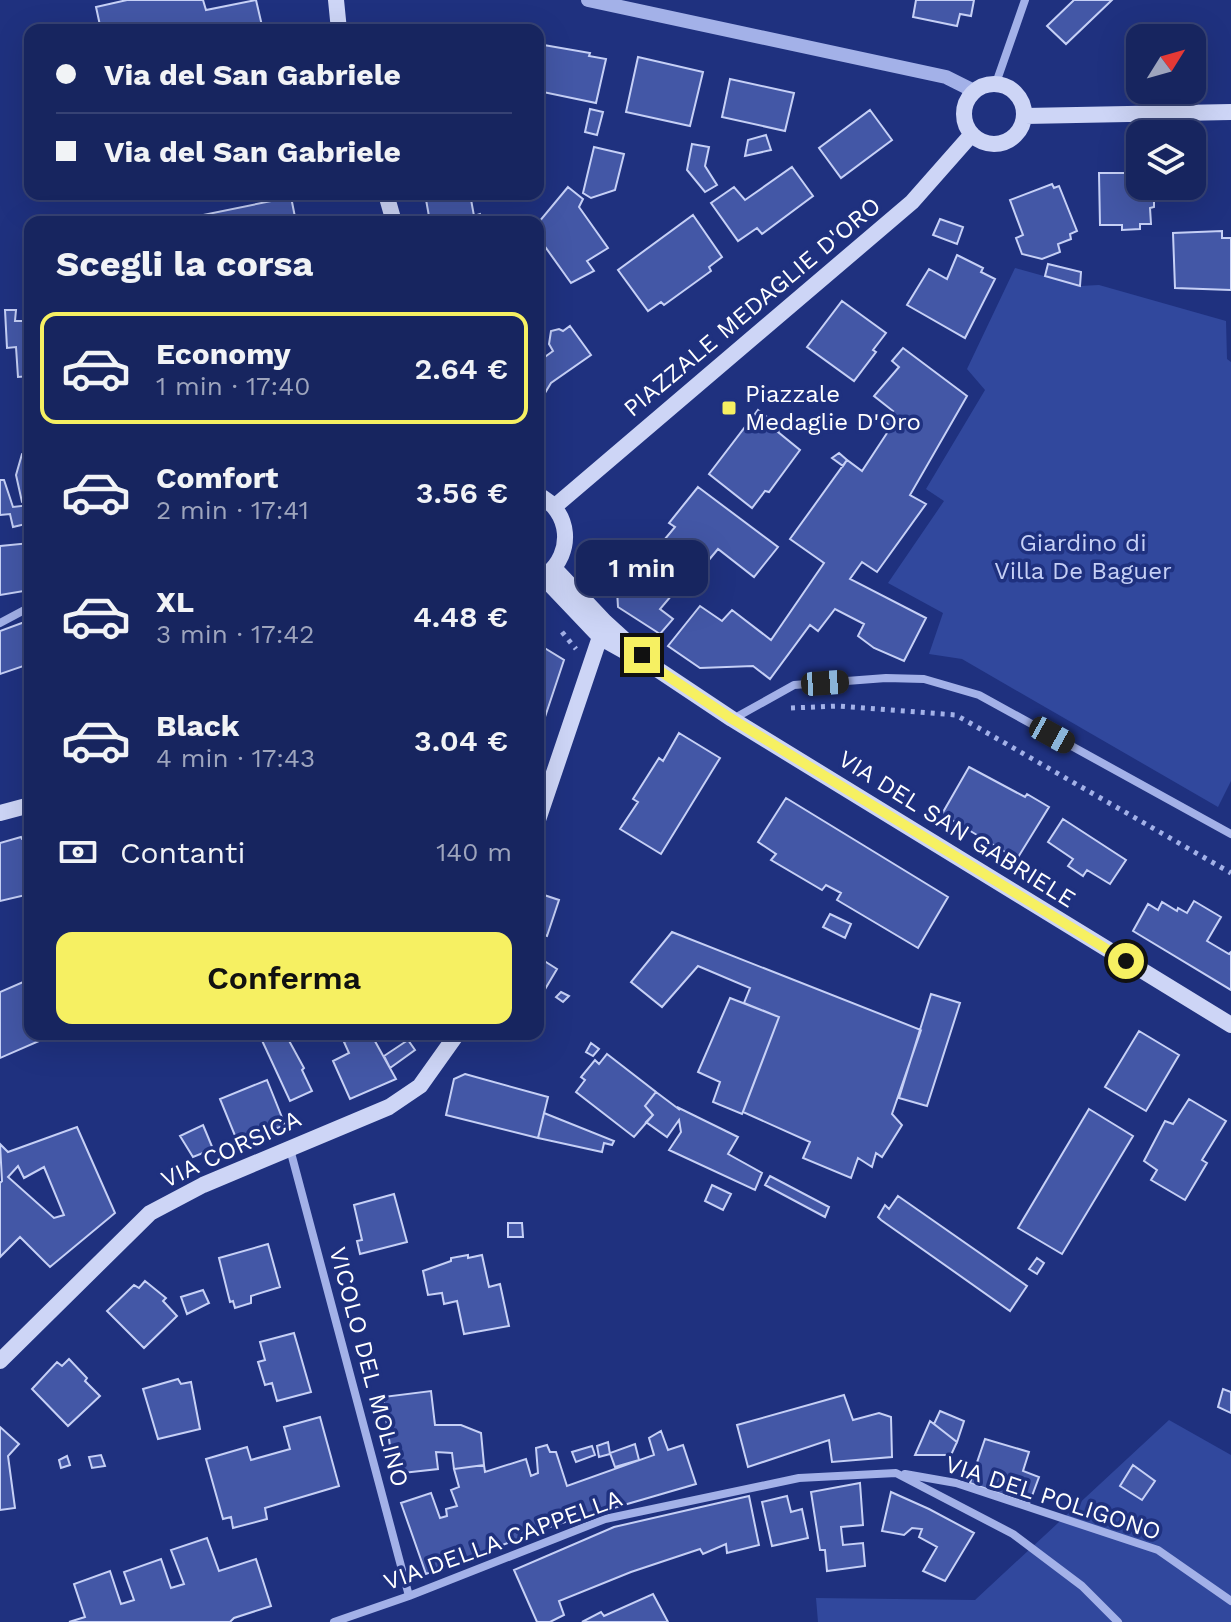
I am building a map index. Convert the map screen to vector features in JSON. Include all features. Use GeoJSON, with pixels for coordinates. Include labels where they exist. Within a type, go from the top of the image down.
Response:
{"type":"FeatureCollection","features":[{"type":"Feature","properties":{"kind":"main road"},"geometry":{"type":"LineString","coordinates":[[336,0],[338,24]]}},
{"type":"Feature","properties":{"kind":"main road"},"geometry":{"type":"LineString","coordinates":[[996,83],[1008,85],[1017,93],[1025,116],[1022,128],[1015,137],[993,145],[972,134],[965,124],[964,112],[967,100],[974,91],[996,83]]}},
{"type":"Feature","properties":{"kind":"main road"},"geometry":{"type":"LineString","coordinates":[[1025,116],[1231,112]]}},
{"type":"Feature","properties":{"kind":"main road","name":"PIAZZALE MEDAGLIE D'ORO"},"geometry":{"type":"LineString","coordinates":[[554,507],[912,202],[972,134]]}},
{"type":"Feature","properties":{"kind":"main road"},"geometry":{"type":"LineString","coordinates":[[544,500],[554,507],[565,531],[562,557],[545,575]]}},
{"type":"Feature","properties":{"kind":"main road","name":"VIA DEL SAN GABRIELE"},"geometry":{"type":"LineString","coordinates":[[545,575],[603,630],[732,719],[1231,1025]]}},
{"type":"Feature","properties":{"kind":"main road"},"geometry":{"type":"LineString","coordinates":[[544,802],[603,630]]}},
{"type":"Feature","properties":{"kind":"main road"},"geometry":{"type":"LineString","coordinates":[[0,813],[24,807]]}},
{"type":"Feature","properties":{"kind":"main road","name":"VIA CORSICA"},"geometry":{"type":"LineString","coordinates":[[0,1361],[150,1213],[203,1185],[389,1107],[420,1086],[453,1040]]}},
{"type":"Feature","properties":{"kind":"street"},"geometry":{"type":"LineString","coordinates":[[588,0],[946,77],[974,91]]}},
{"type":"Feature","properties":{"kind":"street"},"geometry":{"type":"LineString","coordinates":[[996,83],[1025,0]]}},
{"type":"Feature","properties":{"kind":"street"},"geometry":{"type":"LineString","coordinates":[[0,623],[24,610]]}},
{"type":"Feature","properties":{"kind":"street"},"geometry":{"type":"LineString","coordinates":[[732,719],[794,685],[886,678],[924,679],[979,695],[1231,834]]}},
{"type":"Feature","properties":{"kind":"street","name":"VICOLO DEL MOLINO"},"geometry":{"type":"LineString","coordinates":[[290,1147],[409,1596]]}},
{"type":"Feature","properties":{"kind":"street"},"geometry":{"type":"LineString","coordinates":[[896,1473],[1013,1534],[1082,1586],[1118,1622]]}},
{"type":"Feature","properties":{"kind":"street","name":"VIA DELLA CAPPELLA"},"geometry":{"type":"LineString","coordinates":[[334,1622],[605,1519],[799,1478],[896,1473]]}},
{"type":"Feature","properties":{"kind":"street","name":"VIA DEL POLIGONO"},"geometry":{"type":"LineString","coordinates":[[896,1473],[956,1483],[1158,1550],[1231,1601]]}},
{"type":"Feature","properties":{"kind":"path"},"geometry":{"type":"LineString","coordinates":[[750,709],[839,706],[956,715],[1231,873]]}},
{"type":"Feature","properties":{"kind":"green space","name":"Giardino di Villa De Baguer"},"geometry":{"type":"Polygon","coordinates":[[[1015,268],[1080,286],[1099,285],[1226,321],[1227,359],[1231,362],[1231,781],[1218,807],[962,659],[929,654],[943,613],[888,583],[944,501],[926,489],[985,390],[967,369],[1015,268]]]}},
{"type":"Feature","properties":{"kind":"green space"},"geometry":{"type":"Polygon","coordinates":[[[1169,1420],[1231,1455],[1231,1622],[818,1622],[816,1598],[975,1600],[1169,1420]]]}},
{"type":"Feature","properties":{"kind":"building"},"geometry":{"type":"Polygon","coordinates":[[[127,0],[203,0],[206,10],[256,0],[262,24],[100,24],[96,7],[127,0]]]}},
{"type":"Feature","properties":{"kind":"building"},"geometry":{"type":"Polygon","coordinates":[[[916,0],[974,0],[971,16],[960,14],[957,26],[913,17],[916,0]]]}},
{"type":"Feature","properties":{"kind":"building"},"geometry":{"type":"Polygon","coordinates":[[[1074,0],[1112,0],[1066,44],[1047,26],[1074,0]]]}},
{"type":"Feature","properties":{"kind":"building"},"geometry":{"type":"Polygon","coordinates":[[[544,45],[606,59],[596,103],[544,92],[544,45]]]}},
{"type":"Feature","properties":{"kind":"building"},"geometry":{"type":"Polygon","coordinates":[[[638,57],[703,72],[690,126],[626,112],[638,57]]]}},
{"type":"Feature","properties":{"kind":"building"},"geometry":{"type":"Polygon","coordinates":[[[730,79],[794,93],[785,131],[722,117],[730,79]]]}},
{"type":"Feature","properties":{"kind":"building"},"geometry":{"type":"Polygon","coordinates":[[[590,109],[603,112],[597,135],[585,132],[590,109]]]}},
{"type":"Feature","properties":{"kind":"building"},"geometry":{"type":"Polygon","coordinates":[[[870,110],[892,140],[841,178],[819,148],[870,110]]]}},
{"type":"Feature","properties":{"kind":"building"},"geometry":{"type":"Polygon","coordinates":[[[766,135],[771,150],[745,156],[748,140],[766,135]]]}},
{"type":"Feature","properties":{"kind":"building"},"geometry":{"type":"Polygon","coordinates":[[[692,144],[709,147],[705,166],[717,185],[705,192],[687,170],[692,144]]]}},
{"type":"Feature","properties":{"kind":"building"},"geometry":{"type":"Polygon","coordinates":[[[594,147],[624,154],[615,190],[591,198],[583,193],[594,147]]]}},
{"type":"Feature","properties":{"kind":"building"},"geometry":{"type":"Polygon","coordinates":[[[792,167],[813,196],[762,234],[757,228],[738,241],[711,203],[734,187],[745,200],[792,167]]]}},
{"type":"Feature","properties":{"kind":"building"},"geometry":{"type":"Polygon","coordinates":[[[1099,173],[1126,173],[1126,200],[1154,200],[1154,207],[1150,208],[1151,224],[1140,224],[1140,229],[1122,230],[1122,225],[1100,225],[1099,173]]]}},
{"type":"Feature","properties":{"kind":"building"},"geometry":{"type":"Polygon","coordinates":[[[1052,184],[1054,188],[1059,186],[1077,231],[1070,234],[1071,239],[1058,244],[1060,252],[1042,259],[1022,254],[1016,238],[1023,235],[1010,200],[1052,184]]]}},
{"type":"Feature","properties":{"kind":"building"},"geometry":{"type":"Polygon","coordinates":[[[568,187],[583,199],[579,207],[608,248],[587,261],[594,271],[571,283],[546,248],[544,251],[544,216],[568,187]]]}},
{"type":"Feature","properties":{"kind":"building"},"geometry":{"type":"Polygon","coordinates":[[[276,200],[292,200],[295,216],[198,216],[276,200]]]}},
{"type":"Feature","properties":{"kind":"building"},"geometry":{"type":"Polygon","coordinates":[[[426,200],[471,200],[474,216],[429,216],[426,200]]]}},
{"type":"Feature","properties":{"kind":"building"},"geometry":{"type":"Polygon","coordinates":[[[693,215],[722,257],[709,267],[711,271],[664,305],[661,302],[648,311],[618,270],[693,215]]]}},
{"type":"Feature","properties":{"kind":"building"},"geometry":{"type":"Polygon","coordinates":[[[940,219],[963,227],[957,244],[933,235],[940,219]]]}},
{"type":"Feature","properties":{"kind":"building"},"geometry":{"type":"Polygon","coordinates":[[[1222,231],[1222,238],[1231,238],[1231,290],[1175,288],[1173,233],[1222,231]]]}},
{"type":"Feature","properties":{"kind":"building"},"geometry":{"type":"Polygon","coordinates":[[[957,255],[983,268],[981,272],[995,279],[965,338],[907,305],[929,269],[947,279],[957,255]]]}},
{"type":"Feature","properties":{"kind":"building"},"geometry":{"type":"Polygon","coordinates":[[[1048,264],[1081,272],[1080,286],[1045,276],[1048,264]]]}},
{"type":"Feature","properties":{"kind":"building"},"geometry":{"type":"Polygon","coordinates":[[[842,301],[886,333],[854,381],[807,347],[842,301]]]}},
{"type":"Feature","properties":{"kind":"building"},"geometry":{"type":"Polygon","coordinates":[[[5,310],[16,310],[15,321],[24,321],[24,376],[18,377],[16,347],[7,348],[5,310]]]}},
{"type":"Feature","properties":{"kind":"building"},"geometry":{"type":"Polygon","coordinates":[[[570,326],[591,355],[551,383],[544,393],[544,358],[553,351],[549,344],[551,331],[563,331],[570,326]]]}},
{"type":"Feature","properties":{"kind":"building"},"geometry":{"type":"Polygon","coordinates":[[[903,348],[967,396],[910,495],[926,504],[877,572],[862,562],[850,579],[926,618],[904,661],[874,648],[858,636],[864,624],[835,609],[818,631],[810,625],[770,679],[753,666],[700,668],[668,646],[700,606],[722,621],[732,610],[771,640],[824,563],[790,539],[847,460],[862,471],[891,427],[884,421],[893,411],[874,396],[899,367],[892,361],[903,348]]]}},
{"type":"Feature","properties":{"kind":"building"},"geometry":{"type":"Polygon","coordinates":[[[758,410],[781,428],[778,432],[800,450],[769,492],[765,491],[752,508],[709,474],[758,410]]]}},
{"type":"Feature","properties":{"kind":"building"},"geometry":{"type":"Polygon","coordinates":[[[839,453],[847,460],[843,466],[832,458],[839,453]]]}},
{"type":"Feature","properties":{"kind":"building"},"geometry":{"type":"Polygon","coordinates":[[[24,454],[24,502],[16,475],[24,454]]]}},
{"type":"Feature","properties":{"kind":"building"},"geometry":{"type":"Polygon","coordinates":[[[0,480],[4,480],[13,507],[24,506],[24,524],[13,527],[10,514],[0,515],[0,480]]]}},
{"type":"Feature","properties":{"kind":"building"},"geometry":{"type":"Polygon","coordinates":[[[698,487],[778,547],[754,577],[718,549],[688,585],[682,583],[660,609],[673,619],[660,634],[618,607],[617,590],[655,540],[660,545],[675,527],[669,523],[698,487]]]}},
{"type":"Feature","properties":{"kind":"building"},"geometry":{"type":"Polygon","coordinates":[[[24,544],[24,591],[0,595],[0,546],[24,544]]]}},
{"type":"Feature","properties":{"kind":"building"},"geometry":{"type":"Polygon","coordinates":[[[24,622],[24,666],[0,674],[0,631],[24,622]]]}},
{"type":"Feature","properties":{"kind":"building"},"geometry":{"type":"Polygon","coordinates":[[[544,648],[564,660],[544,720],[544,648]]]}},
{"type":"Feature","properties":{"kind":"building"},"geometry":{"type":"Polygon","coordinates":[[[679,733],[720,758],[661,854],[620,829],[638,802],[633,799],[659,758],[663,761],[679,733]]]}},
{"type":"Feature","properties":{"kind":"building"},"geometry":{"type":"Polygon","coordinates":[[[969,767],[1049,807],[1017,859],[942,814],[969,767]]]}},
{"type":"Feature","properties":{"kind":"building"},"geometry":{"type":"Polygon","coordinates":[[[786,798],[948,897],[918,948],[837,900],[841,893],[826,885],[822,890],[771,860],[776,854],[758,842],[786,798]]]}},
{"type":"Feature","properties":{"kind":"building"},"geometry":{"type":"Polygon","coordinates":[[[1063,819],[1126,860],[1110,884],[1087,870],[1083,876],[1068,866],[1073,859],[1048,842],[1063,819]]]}},
{"type":"Feature","properties":{"kind":"building"},"geometry":{"type":"Polygon","coordinates":[[[24,839],[24,895],[0,901],[0,843],[24,839]]]}},
{"type":"Feature","properties":{"kind":"building"},"geometry":{"type":"Polygon","coordinates":[[[544,895],[559,900],[547,936],[544,935],[544,895]]]}},
{"type":"Feature","properties":{"kind":"building"},"geometry":{"type":"Polygon","coordinates":[[[1194,901],[1221,917],[1207,941],[1229,954],[1231,952],[1231,990],[1133,931],[1148,904],[1158,910],[1162,902],[1187,913],[1194,901]]]}},
{"type":"Feature","properties":{"kind":"building"},"geometry":{"type":"Polygon","coordinates":[[[830,914],[851,924],[845,938],[823,927],[830,914]]]}},
{"type":"Feature","properties":{"kind":"building"},"geometry":{"type":"Polygon","coordinates":[[[672,932],[921,1030],[892,1114],[902,1125],[882,1157],[876,1153],[872,1167],[858,1158],[851,1178],[803,1158],[810,1142],[743,1112],[779,1017],[744,1003],[750,988],[698,966],[662,1007],[631,982],[672,932]]]}},
{"type":"Feature","properties":{"kind":"building"},"geometry":{"type":"Polygon","coordinates":[[[544,961],[557,969],[544,991],[544,961]]]}},
{"type":"Feature","properties":{"kind":"building"},"geometry":{"type":"Polygon","coordinates":[[[24,982],[24,1040],[41,1040],[0,1058],[0,992],[24,982]]]}},
{"type":"Feature","properties":{"kind":"building"},"geometry":{"type":"Polygon","coordinates":[[[561,992],[569,996],[563,1002],[556,997],[561,992]]]}},
{"type":"Feature","properties":{"kind":"building"},"geometry":{"type":"Polygon","coordinates":[[[931,994],[960,1003],[927,1106],[899,1098],[931,994]]]}},
{"type":"Feature","properties":{"kind":"building"},"geometry":{"type":"Polygon","coordinates":[[[730,998],[779,1017],[742,1114],[713,1102],[720,1082],[698,1072],[730,998]]]}},
{"type":"Feature","properties":{"kind":"building"},"geometry":{"type":"Polygon","coordinates":[[[1139,1031],[1179,1055],[1146,1111],[1105,1087],[1139,1031]]]}},
{"type":"Feature","properties":{"kind":"building"},"geometry":{"type":"Polygon","coordinates":[[[262,1040],[289,1040],[304,1068],[302,1070],[312,1091],[290,1101],[262,1040]]]}},
{"type":"Feature","properties":{"kind":"building"},"geometry":{"type":"Polygon","coordinates":[[[374,1040],[396,1079],[350,1099],[333,1061],[349,1053],[344,1042],[374,1040]]]}},
{"type":"Feature","properties":{"kind":"building"},"geometry":{"type":"Polygon","coordinates":[[[408,1040],[415,1050],[390,1068],[384,1056],[408,1040]]]}},
{"type":"Feature","properties":{"kind":"building"},"geometry":{"type":"Polygon","coordinates":[[[591,1043],[599,1049],[593,1056],[586,1052],[591,1043]]]}},
{"type":"Feature","properties":{"kind":"building"},"geometry":{"type":"Polygon","coordinates":[[[607,1054],[656,1092],[645,1106],[653,1115],[634,1137],[576,1092],[585,1080],[581,1077],[595,1060],[599,1064],[607,1054]]]}},
{"type":"Feature","properties":{"kind":"building"},"geometry":{"type":"Polygon","coordinates":[[[465,1074],[548,1097],[538,1138],[446,1115],[454,1079],[465,1074]]]}},
{"type":"Feature","properties":{"kind":"building"},"geometry":{"type":"Polygon","coordinates":[[[267,1080],[285,1125],[238,1143],[220,1099],[267,1080]]]}},
{"type":"Feature","properties":{"kind":"building"},"geometry":{"type":"Polygon","coordinates":[[[656,1092],[680,1110],[738,1137],[728,1154],[762,1173],[755,1190],[669,1150],[681,1132],[679,1120],[667,1137],[646,1122],[653,1115],[645,1106],[656,1092]]]}},
{"type":"Feature","properties":{"kind":"building"},"geometry":{"type":"Polygon","coordinates":[[[1189,1099],[1226,1121],[1202,1160],[1207,1163],[1185,1200],[1151,1180],[1157,1170],[1144,1161],[1165,1121],[1173,1124],[1189,1099]]]}},
{"type":"Feature","properties":{"kind":"building"},"geometry":{"type":"Polygon","coordinates":[[[1089,1109],[1133,1136],[1062,1254],[1018,1228],[1089,1109]]]}},
{"type":"Feature","properties":{"kind":"building"},"geometry":{"type":"Polygon","coordinates":[[[544,1113],[614,1141],[612,1145],[604,1143],[602,1152],[538,1138],[544,1113]]]}},
{"type":"Feature","properties":{"kind":"building"},"geometry":{"type":"Polygon","coordinates":[[[203,1125],[213,1149],[193,1157],[180,1136],[203,1125]]]}},
{"type":"Feature","properties":{"kind":"building"},"geometry":{"type":"Polygon","coordinates":[[[77,1127],[115,1213],[50,1267],[20,1237],[0,1257],[0,1144],[8,1152],[77,1127]],[[18,1166],[8,1177],[54,1218],[64,1215],[44,1167],[24,1178],[18,1166]]]}},
{"type":"Feature","properties":{"kind":"building"},"geometry":{"type":"Polygon","coordinates":[[[770,1176],[829,1207],[825,1217],[765,1185],[770,1176]]]}},
{"type":"Feature","properties":{"kind":"building"},"geometry":{"type":"Polygon","coordinates":[[[712,1185],[731,1194],[723,1210],[705,1201],[712,1185]]]}},
{"type":"Feature","properties":{"kind":"building"},"geometry":{"type":"Polygon","coordinates":[[[394,1194],[407,1242],[360,1254],[357,1241],[362,1240],[354,1205],[394,1194]]]}},
{"type":"Feature","properties":{"kind":"building"},"geometry":{"type":"Polygon","coordinates":[[[898,1196],[1027,1286],[1010,1311],[878,1217],[885,1205],[889,1209],[898,1196]]]}},
{"type":"Feature","properties":{"kind":"building"},"geometry":{"type":"Polygon","coordinates":[[[508,1223],[522,1223],[523,1237],[508,1237],[508,1223]]]}},
{"type":"Feature","properties":{"kind":"building"},"geometry":{"type":"Polygon","coordinates":[[[268,1244],[280,1287],[251,1296],[251,1303],[235,1308],[233,1301],[230,1302],[219,1258],[268,1244]]]}},
{"type":"Feature","properties":{"kind":"building"},"geometry":{"type":"Polygon","coordinates":[[[468,1255],[468,1258],[482,1255],[489,1287],[500,1284],[509,1326],[464,1334],[457,1301],[444,1304],[442,1293],[428,1295],[423,1271],[451,1261],[451,1258],[468,1255]]]}},
{"type":"Feature","properties":{"kind":"building"},"geometry":{"type":"Polygon","coordinates":[[[1037,1258],[1044,1263],[1037,1274],[1029,1269],[1037,1258]]]}},
{"type":"Feature","properties":{"kind":"building"},"geometry":{"type":"Polygon","coordinates":[[[145,1281],[166,1298],[163,1301],[177,1316],[144,1348],[107,1311],[134,1285],[139,1288],[145,1281]]]}},
{"type":"Feature","properties":{"kind":"building"},"geometry":{"type":"Polygon","coordinates":[[[203,1290],[209,1303],[187,1314],[181,1297],[203,1290]]]}},
{"type":"Feature","properties":{"kind":"building"},"geometry":{"type":"Polygon","coordinates":[[[294,1333],[311,1392],[277,1401],[272,1383],[265,1385],[258,1362],[265,1360],[260,1342],[294,1333]]]}},
{"type":"Feature","properties":{"kind":"building"},"geometry":{"type":"Polygon","coordinates":[[[69,1359],[100,1396],[68,1426],[32,1389],[57,1362],[62,1366],[69,1359]]]}},
{"type":"Feature","properties":{"kind":"building"},"geometry":{"type":"Polygon","coordinates":[[[178,1379],[181,1384],[191,1382],[200,1429],[158,1439],[143,1389],[178,1379]]]}},
{"type":"Feature","properties":{"kind":"building"},"geometry":{"type":"Polygon","coordinates":[[[1223,1389],[1231,1392],[1231,1413],[1218,1407],[1223,1389]]]}},
{"type":"Feature","properties":{"kind":"building"},"geometry":{"type":"Polygon","coordinates":[[[431,1391],[435,1425],[461,1425],[481,1433],[484,1465],[454,1469],[452,1453],[436,1452],[438,1469],[394,1474],[383,1397],[431,1391]]]}},
{"type":"Feature","properties":{"kind":"building"},"geometry":{"type":"Polygon","coordinates":[[[844,1395],[853,1420],[879,1413],[891,1417],[892,1457],[832,1462],[829,1440],[748,1467],[737,1425],[844,1395]]]}},
{"type":"Feature","properties":{"kind":"building"},"geometry":{"type":"Polygon","coordinates":[[[940,1411],[964,1421],[957,1442],[934,1424],[940,1411]]]}},
{"type":"Feature","properties":{"kind":"building"},"geometry":{"type":"Polygon","coordinates":[[[320,1417],[339,1486],[265,1508],[267,1519],[233,1528],[231,1517],[223,1519],[206,1459],[247,1447],[251,1460],[290,1449],[284,1427],[320,1417]]]}},
{"type":"Feature","properties":{"kind":"building"},"geometry":{"type":"Polygon","coordinates":[[[930,1421],[957,1442],[951,1455],[915,1455],[930,1421]]]}},
{"type":"Feature","properties":{"kind":"building"},"geometry":{"type":"Polygon","coordinates":[[[0,1427],[19,1444],[8,1456],[15,1508],[0,1510],[0,1427]]]}},
{"type":"Feature","properties":{"kind":"building"},"geometry":{"type":"Polygon","coordinates":[[[661,1431],[668,1450],[683,1445],[696,1484],[555,1525],[426,1574],[401,1503],[431,1493],[440,1518],[447,1516],[446,1509],[457,1506],[451,1490],[459,1487],[454,1469],[484,1465],[485,1472],[526,1459],[531,1476],[538,1473],[536,1448],[547,1445],[550,1452],[556,1452],[567,1486],[654,1455],[649,1438],[661,1431]]]}},
{"type":"Feature","properties":{"kind":"building"},"geometry":{"type":"Polygon","coordinates":[[[985,1439],[1029,1452],[1023,1471],[1039,1477],[1029,1504],[970,1483],[985,1439]]]}},
{"type":"Feature","properties":{"kind":"building"},"geometry":{"type":"Polygon","coordinates":[[[608,1442],[610,1454],[599,1457],[597,1446],[608,1442]]]}},
{"type":"Feature","properties":{"kind":"building"},"geometry":{"type":"Polygon","coordinates":[[[635,1444],[639,1460],[615,1467],[610,1453],[635,1444]]]}},
{"type":"Feature","properties":{"kind":"building"},"geometry":{"type":"Polygon","coordinates":[[[592,1446],[595,1455],[576,1462],[572,1452],[592,1446]]]}},
{"type":"Feature","properties":{"kind":"building"},"geometry":{"type":"Polygon","coordinates":[[[101,1455],[105,1466],[92,1468],[89,1457],[101,1455]]]}},
{"type":"Feature","properties":{"kind":"building"},"geometry":{"type":"Polygon","coordinates":[[[67,1456],[70,1465],[61,1468],[59,1460],[67,1456]]]}},
{"type":"Feature","properties":{"kind":"building"},"geometry":{"type":"Polygon","coordinates":[[[1133,1465],[1155,1481],[1142,1500],[1120,1486],[1133,1465]]]}},
{"type":"Feature","properties":{"kind":"building"},"geometry":{"type":"Polygon","coordinates":[[[860,1483],[863,1525],[841,1527],[843,1545],[863,1543],[865,1566],[827,1571],[825,1550],[820,1550],[811,1492],[860,1483]]]}},
{"type":"Feature","properties":{"kind":"building"},"geometry":{"type":"Polygon","coordinates":[[[891,1492],[974,1533],[945,1581],[923,1571],[937,1547],[919,1537],[922,1529],[912,1528],[904,1535],[882,1531],[891,1492]]]}},
{"type":"Feature","properties":{"kind":"building"},"geometry":{"type":"Polygon","coordinates":[[[749,1496],[759,1545],[727,1553],[726,1544],[703,1554],[700,1549],[631,1572],[559,1601],[564,1615],[550,1622],[537,1622],[514,1570],[614,1527],[749,1496]]]}},
{"type":"Feature","properties":{"kind":"building"},"geometry":{"type":"Polygon","coordinates":[[[787,1496],[791,1512],[802,1509],[808,1538],[772,1546],[762,1502],[787,1496]]]}},
{"type":"Feature","properties":{"kind":"building"},"geometry":{"type":"Polygon","coordinates":[[[207,1538],[219,1571],[256,1559],[271,1606],[230,1622],[69,1622],[85,1617],[74,1584],[110,1571],[121,1604],[134,1600],[124,1572],[161,1559],[171,1588],[184,1584],[171,1550],[207,1538]]]}},
{"type":"Feature","properties":{"kind":"building"},"geometry":{"type":"Polygon","coordinates":[[[653,1594],[668,1622],[582,1622],[601,1612],[604,1616],[653,1594]]]}},
{"type":"Feature","properties":{"kind":"place","name":"Piazzale Medaglie D'Oro"},"geometry":{"type":"Point","coordinates":[729,408]}},
{"type":"Feature","properties":{"kind":"route"},"geometry":{"type":"LineString","coordinates":[[642,655],[660,671],[732,719],[1126,961]]}}]}
